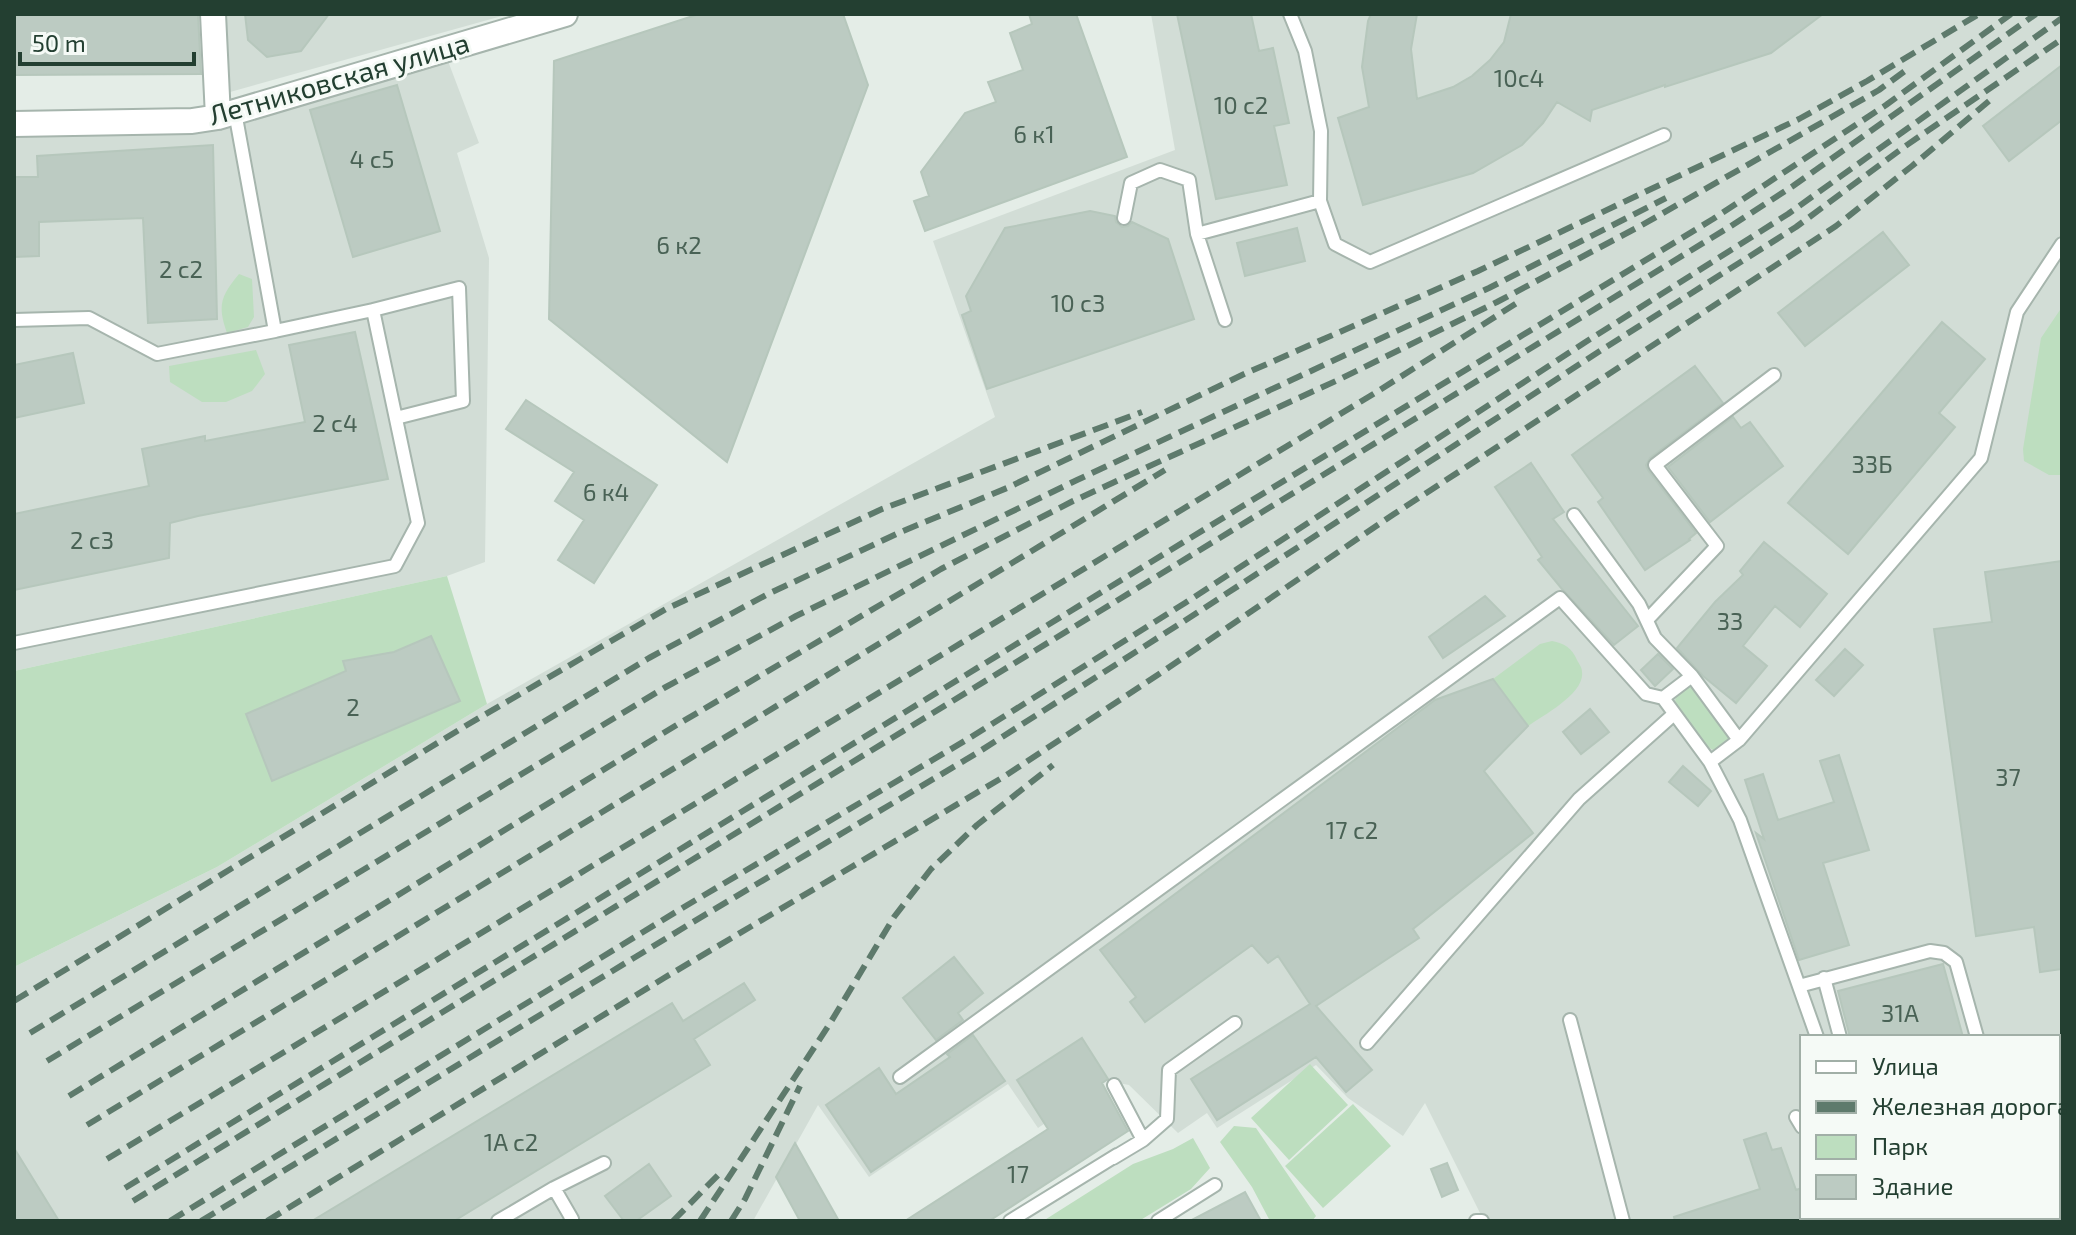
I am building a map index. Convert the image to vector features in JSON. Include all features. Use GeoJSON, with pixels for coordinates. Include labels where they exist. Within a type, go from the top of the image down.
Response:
{"type":"FeatureCollection","features":[{"type":"Feature","properties":{"kind":"street"},"geometry":{"type":"LineString","coordinates":[[213,14],[226,115]]}},
{"type":"Feature","properties":{"kind":"street","name":"Летниковская улица"},"geometry":{"type":"LineString","coordinates":[[14,124],[192,121],[226,115],[565,14]]}},
{"type":"Feature","properties":{"kind":"lane"},"geometry":{"type":"LineString","coordinates":[[1290,14],[1305,51],[1321,131],[1320,201],[1335,244],[1370,262],[1664,135]]}},
{"type":"Feature","properties":{"kind":"lane"},"geometry":{"type":"LineString","coordinates":[[226,115],[275,331]]}},
{"type":"Feature","properties":{"kind":"lane"},"geometry":{"type":"LineString","coordinates":[[1124,218],[1131,183],[1160,170],[1189,180],[1197,234],[1225,320]]}},
{"type":"Feature","properties":{"kind":"lane"},"geometry":{"type":"LineString","coordinates":[[1197,234],[1320,201]]}},
{"type":"Feature","properties":{"kind":"lane"},"geometry":{"type":"LineString","coordinates":[[1710,762],[1739,740],[1981,458],[2017,312],[2062,244]]}},
{"type":"Feature","properties":{"kind":"lane"},"geometry":{"type":"LineString","coordinates":[[14,320],[89,318],[157,354],[373,310],[459,288],[463,401],[396,418]]}},
{"type":"Feature","properties":{"kind":"lane"},"geometry":{"type":"LineString","coordinates":[[14,643],[395,566],[418,523],[373,310]]}},
{"type":"Feature","properties":{"kind":"lane"},"geometry":{"type":"LineString","coordinates":[[1647,620],[1717,546],[1655,465],[1774,375]]}},
{"type":"Feature","properties":{"kind":"lane"},"geometry":{"type":"LineString","coordinates":[[1574,515],[1639,604],[1655,638],[1692,676],[1739,740]]}},
{"type":"Feature","properties":{"kind":"lane"},"geometry":{"type":"LineString","coordinates":[[900,1077],[1560,598],[1646,694],[1663,698],[1710,762],[1740,820],[1816,1035]]}},
{"type":"Feature","properties":{"kind":"lane"},"geometry":{"type":"LineString","coordinates":[[1663,698],[1692,676]]}},
{"type":"Feature","properties":{"kind":"lane"},"geometry":{"type":"LineString","coordinates":[[1367,1043],[1579,799],[1674,714]]}},
{"type":"Feature","properties":{"kind":"lane"},"geometry":{"type":"LineString","coordinates":[[1799,986],[1930,951],[1944,953],[1956,962],[1976,1035]]}},
{"type":"Feature","properties":{"kind":"lane"},"geometry":{"type":"LineString","coordinates":[[1824,978],[1839,1035]]}},
{"type":"Feature","properties":{"kind":"lane"},"geometry":{"type":"LineString","coordinates":[[1570,1020],[1623,1221]]}},
{"type":"Feature","properties":{"kind":"lane"},"geometry":{"type":"LineString","coordinates":[[1010,1221],[1143,1140],[1167,1119],[1169,1070],[1235,1023]]}},
{"type":"Feature","properties":{"kind":"lane"},"geometry":{"type":"LineString","coordinates":[[1114,1085],[1143,1140]]}},
{"type":"Feature","properties":{"kind":"lane"},"geometry":{"type":"LineString","coordinates":[[498,1221],[604,1163]]}},
{"type":"Feature","properties":{"kind":"lane"},"geometry":{"type":"LineString","coordinates":[[1158,1221],[1215,1185]]}},
{"type":"Feature","properties":{"kind":"lane"},"geometry":{"type":"LineString","coordinates":[[554,1188],[572,1219],[570,1221]]}},
{"type":"Feature","properties":{"kind":"shaded area"},"geometry":{"type":"Polygon","coordinates":[[[220,14],[509,14],[223,94],[220,14]]]}},
{"type":"Feature","properties":{"kind":"shaded area"},"geometry":{"type":"Polygon","coordinates":[[[1151,14],[2062,14],[2062,1193],[2060,1035],[1800,1035],[1800,1219],[1966,1219],[1484,1221],[1425,1103],[1403,1136],[1348,1098],[1316,1065],[1217,1128],[1207,1113],[1178,1133],[1129,1085],[1107,1081],[1038,1128],[1008,1084],[869,1177],[818,1105],[753,1221],[59,1221],[14,1148],[14,967],[217,867],[487,704],[995,417],[933,241],[1175,150],[1151,14]]]}},
{"type":"Feature","properties":{"kind":"shaded area"},"geometry":{"type":"Polygon","coordinates":[[[448,61],[479,143],[457,153],[489,258],[485,562],[447,576],[14,671],[14,132],[255,120],[448,61]]]}},
{"type":"Feature","properties":{"kind":"green space"},"geometry":{"type":"Polygon","coordinates":[[[239,274],[252,279],[254,317],[248,327],[227,333],[222,301],[239,274]]]}},
{"type":"Feature","properties":{"kind":"green space"},"geometry":{"type":"Polygon","coordinates":[[[2062,307],[2062,475],[2049,475],[2024,461],[2023,449],[2041,338],[2062,307]]]}},
{"type":"Feature","properties":{"kind":"green space"},"geometry":{"type":"Polygon","coordinates":[[[256,350],[265,374],[252,391],[226,402],[202,402],[170,382],[169,366],[256,350]]]}},
{"type":"Feature","properties":{"kind":"green space"},"geometry":{"type":"Polygon","coordinates":[[[447,576],[487,704],[217,867],[14,967],[14,671],[447,576]]]}},
{"type":"Feature","properties":{"kind":"green space"},"geometry":{"type":"Polygon","coordinates":[[[1552,641],[1573,652],[1582,669],[1581,680],[1562,703],[1528,726],[1493,679],[1540,644],[1552,641]]]}},
{"type":"Feature","properties":{"kind":"green space"},"geometry":{"type":"Polygon","coordinates":[[[1688,687],[1694,688],[1727,734],[1729,742],[1715,751],[1708,747],[1675,703],[1676,695],[1688,687]]]}},
{"type":"Feature","properties":{"kind":"green space"},"geometry":{"type":"Polygon","coordinates":[[[1310,1064],[1348,1105],[1289,1160],[1251,1118],[1310,1064]]]}},
{"type":"Feature","properties":{"kind":"green space"},"geometry":{"type":"Polygon","coordinates":[[[1353,1104],[1391,1146],[1323,1208],[1285,1166],[1353,1104]]]}},
{"type":"Feature","properties":{"kind":"green space"},"geometry":{"type":"Polygon","coordinates":[[[1234,1126],[1256,1128],[1316,1216],[1312,1221],[1270,1221],[1252,1187],[1220,1142],[1234,1126]]]}},
{"type":"Feature","properties":{"kind":"green space"},"geometry":{"type":"Polygon","coordinates":[[[1193,1138],[1210,1168],[1191,1189],[1139,1221],[1043,1221],[1133,1164],[1193,1138]]]}},
{"type":"Feature","properties":{"kind":"building"},"geometry":{"type":"Polygon","coordinates":[[[14,14],[198,14],[201,74],[14,75],[14,14]]]}},
{"type":"Feature","properties":{"kind":"building"},"geometry":{"type":"Polygon","coordinates":[[[245,14],[329,14],[301,51],[267,57],[248,40],[245,14]]]}},
{"type":"Feature","properties":{"kind":"building"},"geometry":{"type":"Polygon","coordinates":[[[699,14],[843,14],[868,85],[727,462],[549,319],[554,61],[699,14]]]}},
{"type":"Feature","properties":{"kind":"building"},"geometry":{"type":"Polygon","coordinates":[[[1029,14],[1076,14],[1127,157],[925,231],[914,201],[929,196],[921,172],[965,113],[996,102],[988,82],[1023,70],[1010,33],[1032,24],[1029,14]]]}},
{"type":"Feature","properties":{"kind":"building"},"geometry":{"type":"Polygon","coordinates":[[[1177,14],[1251,14],[1259,51],[1273,48],[1289,123],[1274,126],[1287,185],[1216,199],[1177,14]]]}},
{"type":"Feature","properties":{"kind":"building"},"geometry":{"type":"Polygon","coordinates":[[[1371,14],[1417,14],[1411,49],[1417,99],[1453,87],[1490,60],[1504,42],[1511,14],[1823,14],[1771,53],[1592,110],[1590,121],[1557,102],[1522,145],[1473,173],[1363,205],[1338,118],[1369,107],[1362,67],[1371,14]]]}},
{"type":"Feature","properties":{"kind":"building"},"geometry":{"type":"Polygon","coordinates":[[[2062,65],[2062,120],[2009,161],[1983,126],[2062,65]]]}},
{"type":"Feature","properties":{"kind":"building"},"geometry":{"type":"Polygon","coordinates":[[[397,85],[440,231],[353,257],[310,110],[397,85]]]}},
{"type":"Feature","properties":{"kind":"building"},"geometry":{"type":"Polygon","coordinates":[[[213,145],[217,319],[148,323],[143,218],[39,222],[39,256],[14,257],[14,177],[38,177],[37,156],[213,145]]]}},
{"type":"Feature","properties":{"kind":"building"},"geometry":{"type":"Polygon","coordinates":[[[1090,211],[1115,216],[1122,227],[1132,222],[1168,239],[1194,319],[987,389],[962,315],[971,311],[966,296],[1005,228],[1090,211]]]}},
{"type":"Feature","properties":{"kind":"building"},"geometry":{"type":"Polygon","coordinates":[[[1297,228],[1305,261],[1245,276],[1237,243],[1297,228]]]}},
{"type":"Feature","properties":{"kind":"building"},"geometry":{"type":"Polygon","coordinates":[[[1883,232],[1909,265],[1805,346],[1778,313],[1883,232]]]}},
{"type":"Feature","properties":{"kind":"building"},"geometry":{"type":"Polygon","coordinates":[[[1942,322],[1985,359],[1939,413],[1955,427],[1848,554],[1788,503],[1942,322]]]}},
{"type":"Feature","properties":{"kind":"building"},"geometry":{"type":"Polygon","coordinates":[[[355,332],[388,479],[170,523],[169,558],[14,590],[14,514],[149,486],[142,449],[205,436],[205,441],[305,422],[289,345],[355,332]]]}},
{"type":"Feature","properties":{"kind":"building"},"geometry":{"type":"Polygon","coordinates":[[[73,353],[84,403],[14,418],[14,365],[73,353]]]}},
{"type":"Feature","properties":{"kind":"building"},"geometry":{"type":"Polygon","coordinates":[[[1695,366],[1723,403],[1650,458],[1646,465],[1696,533],[1645,570],[1598,502],[1603,498],[1572,455],[1695,366]]]}},
{"type":"Feature","properties":{"kind":"building"},"geometry":{"type":"Polygon","coordinates":[[[526,400],[657,485],[594,583],[558,560],[584,520],[555,501],[574,472],[506,429],[526,400]]]}},
{"type":"Feature","properties":{"kind":"building"},"geometry":{"type":"Polygon","coordinates":[[[1733,417],[1741,428],[1750,422],[1783,466],[1710,522],[1668,467],[1733,417]]]}},
{"type":"Feature","properties":{"kind":"building"},"geometry":{"type":"Polygon","coordinates":[[[1531,463],[1564,512],[1553,519],[1638,626],[1614,645],[1538,560],[1542,557],[1495,487],[1531,463]]]}},
{"type":"Feature","properties":{"kind":"building"},"geometry":{"type":"Polygon","coordinates":[[[1764,542],[1827,594],[1800,627],[1775,606],[1743,646],[1767,666],[1736,703],[1703,676],[1677,648],[1715,602],[1743,575],[1740,571],[1764,542]]]}},
{"type":"Feature","properties":{"kind":"building"},"geometry":{"type":"Polygon","coordinates":[[[2062,561],[2062,969],[2040,972],[2034,927],[1976,936],[1934,629],[1992,622],[1985,572],[2062,561]]]}},
{"type":"Feature","properties":{"kind":"building"},"geometry":{"type":"Polygon","coordinates":[[[1485,596],[1505,616],[1443,658],[1429,637],[1485,596]]]}},
{"type":"Feature","properties":{"kind":"building"},"geometry":{"type":"Polygon","coordinates":[[[431,636],[460,701],[272,781],[246,714],[346,671],[343,661],[394,652],[431,636]]]}},
{"type":"Feature","properties":{"kind":"building"},"geometry":{"type":"Polygon","coordinates":[[[1845,649],[1863,665],[1834,696],[1816,680],[1845,649]]]}},
{"type":"Feature","properties":{"kind":"building"},"geometry":{"type":"Polygon","coordinates":[[[1658,654],[1673,669],[1655,686],[1641,670],[1658,654]]]}},
{"type":"Feature","properties":{"kind":"building"},"geometry":{"type":"Polygon","coordinates":[[[1493,679],[1528,726],[1484,771],[1533,833],[1413,929],[1419,938],[1316,1006],[1372,1070],[1346,1092],[1316,1057],[1217,1120],[1191,1079],[1310,1004],[1278,956],[1268,963],[1252,945],[1145,1022],[1130,1002],[1136,997],[1100,950],[1435,700],[1493,679]]]}},
{"type":"Feature","properties":{"kind":"building"},"geometry":{"type":"Polygon","coordinates":[[[1590,709],[1609,732],[1581,754],[1563,732],[1590,709]]]}},
{"type":"Feature","properties":{"kind":"building"},"geometry":{"type":"Polygon","coordinates":[[[1839,755],[1869,850],[1823,863],[1849,945],[1799,960],[1756,833],[1764,839],[1745,780],[1763,774],[1778,820],[1834,802],[1820,761],[1839,755]]]}},
{"type":"Feature","properties":{"kind":"building"},"geometry":{"type":"Polygon","coordinates":[[[1683,766],[1711,791],[1698,806],[1669,782],[1683,766]]]}},
{"type":"Feature","properties":{"kind":"building"},"geometry":{"type":"Polygon","coordinates":[[[954,957],[983,993],[958,1013],[963,1020],[936,1040],[903,998],[954,957]]]}},
{"type":"Feature","properties":{"kind":"building"},"geometry":{"type":"Polygon","coordinates":[[[1943,964],[1962,1035],[1849,1035],[1838,991],[1943,964]]]}},
{"type":"Feature","properties":{"kind":"building"},"geometry":{"type":"Polygon","coordinates":[[[744,983],[755,1000],[694,1039],[710,1065],[454,1221],[312,1221],[672,1003],[683,1021],[744,983]]]}},
{"type":"Feature","properties":{"kind":"building"},"geometry":{"type":"Polygon","coordinates":[[[973,1035],[1005,1081],[871,1172],[826,1105],[879,1068],[896,1094],[950,1057],[947,1054],[973,1035]]]}},
{"type":"Feature","properties":{"kind":"building"},"geometry":{"type":"Polygon","coordinates":[[[1082,1038],[1108,1079],[1102,1083],[1128,1131],[989,1221],[905,1221],[1048,1129],[1017,1080],[1082,1038]]]}},
{"type":"Feature","properties":{"kind":"building"},"geometry":{"type":"Polygon","coordinates":[[[1766,1133],[1772,1150],[1781,1148],[1796,1190],[1800,1189],[1802,1221],[1675,1221],[1674,1217],[1760,1189],[1744,1140],[1766,1133]]]}},
{"type":"Feature","properties":{"kind":"building"},"geometry":{"type":"Polygon","coordinates":[[[795,1143],[839,1221],[800,1221],[776,1177],[795,1143]]]}},
{"type":"Feature","properties":{"kind":"building"},"geometry":{"type":"Polygon","coordinates":[[[14,1148],[59,1221],[14,1221],[14,1148]]]}},
{"type":"Feature","properties":{"kind":"building"},"geometry":{"type":"Polygon","coordinates":[[[1447,1163],[1458,1190],[1442,1197],[1431,1169],[1447,1163]]]}},
{"type":"Feature","properties":{"kind":"building"},"geometry":{"type":"Polygon","coordinates":[[[649,1164],[671,1196],[636,1221],[624,1221],[605,1196],[649,1164]]]}},
{"type":"Feature","properties":{"kind":"building"},"geometry":{"type":"Polygon","coordinates":[[[1245,1192],[1261,1221],[1190,1221],[1245,1192]]]}},
{"type":"Feature","properties":{"kind":"railway"},"geometry":{"type":"LineString","coordinates":[[30,1033],[649,658],[768,594],[903,531],[1007,488],[1242,375],[1478,271],[1799,119],[1979,14]]}},
{"type":"Feature","properties":{"kind":"railway"},"geometry":{"type":"LineString","coordinates":[[125,1188],[1713,219],[1886,105],[2011,14]]}},
{"type":"Feature","properties":{"kind":"railway"},"geometry":{"type":"LineString","coordinates":[[133,1201],[1731,226],[1793,186],[2036,14]]}},
{"type":"Feature","properties":{"kind":"railway"},"geometry":{"type":"LineString","coordinates":[[170,1221],[684,907],[968,739],[1185,603],[1788,214],[2062,18]]}},
{"type":"Feature","properties":{"kind":"railway"},"geometry":{"type":"LineString","coordinates":[[201,1221],[977,753],[1796,227],[1904,147],[2062,39]]}},
{"type":"Feature","properties":{"kind":"railway"},"geometry":{"type":"LineString","coordinates":[[69,1096],[675,726],[941,569],[1073,501],[1338,380],[1497,302],[1642,225],[1879,90],[1909,68]]}},
{"type":"Feature","properties":{"kind":"railway"},"geometry":{"type":"LineString","coordinates":[[267,1221],[664,978],[1005,776],[1394,514],[1836,226],[1989,101]]}},
{"type":"Feature","properties":{"kind":"railway"},"geometry":{"type":"LineString","coordinates":[[47,1061],[664,688],[796,616],[1077,480],[1489,288],[1666,198]]}},
{"type":"Feature","properties":{"kind":"railway"},"geometry":{"type":"LineString","coordinates":[[107,1159],[1375,393],[1520,301]]}},
{"type":"Feature","properties":{"kind":"railway"},"geometry":{"type":"LineString","coordinates":[[14,1001],[467,725],[666,609],[882,509],[1142,412]]}},
{"type":"Feature","properties":{"kind":"railway"},"geometry":{"type":"LineString","coordinates":[[87,1125],[1165,470]]}},
{"type":"Feature","properties":{"kind":"railway"},"geometry":{"type":"LineString","coordinates":[[700,1221],[829,1025],[894,917],[931,869],[977,825],[1053,765]]}},
{"type":"Feature","properties":{"kind":"railway"},"geometry":{"type":"LineString","coordinates":[[731,1221],[745,1199],[800,1086]]}},
{"type":"Feature","properties":{"kind":"railway"},"geometry":{"type":"LineString","coordinates":[[673,1221],[723,1170]]}}]}
